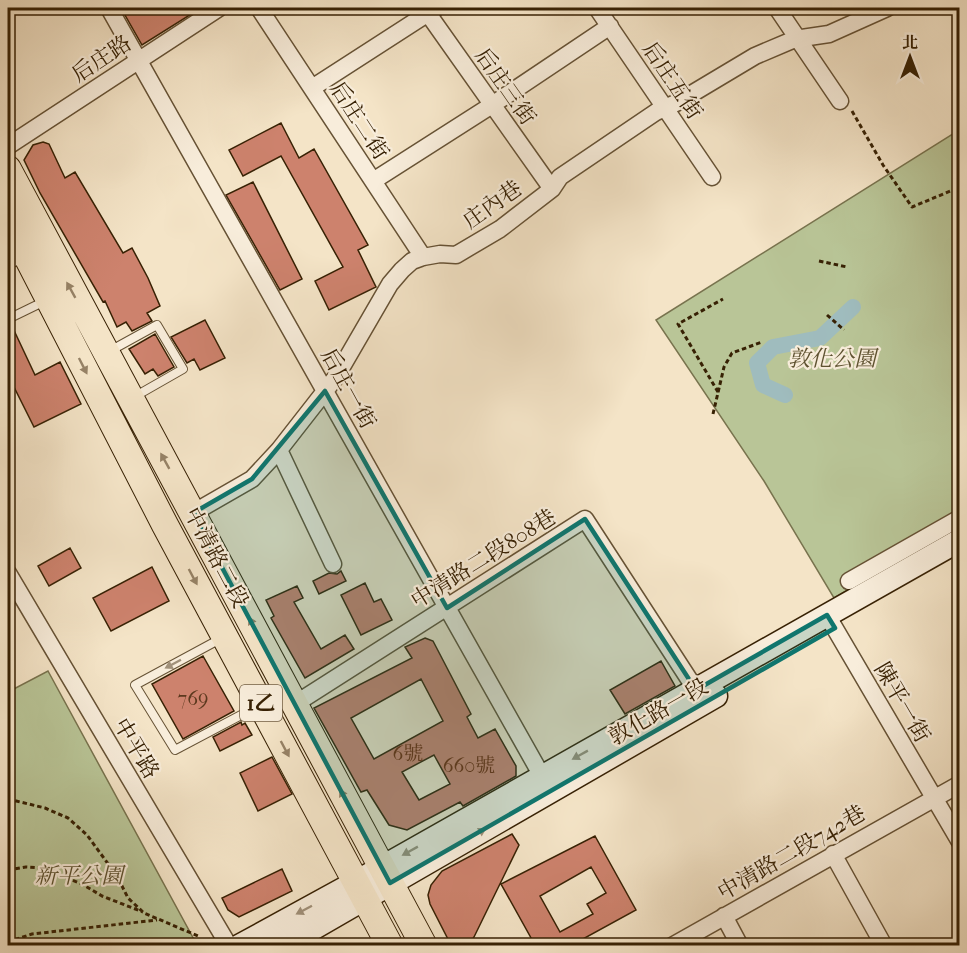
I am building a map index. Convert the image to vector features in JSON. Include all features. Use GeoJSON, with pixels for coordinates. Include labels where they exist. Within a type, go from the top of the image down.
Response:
{"type":"FeatureCollection","features":[{"type":"Feature","properties":{"kind":"main road","name":"中清路二段"},"geometry":{"type":"LineString","coordinates":[[8,169],[424,945]]}},
{"type":"Feature","properties":{"kind":"main road","name":"中清路二段"},"geometry":{"type":"LineString","coordinates":[[8,220],[17,261],[48,299],[390,945]]}},
{"type":"Feature","properties":{"kind":"street","name":"后庄一街"},"geometry":{"type":"LineString","coordinates":[[109,8],[546,784]]}},
{"type":"Feature","properties":{"kind":"street","name":"后庄路"},"geometry":{"type":"LineString","coordinates":[[8,146],[219,8]]}},
{"type":"Feature","properties":{"kind":"street","name":"后庄二街"},"geometry":{"type":"LineString","coordinates":[[260,8],[423,257]]}},
{"type":"Feature","properties":{"kind":"street","name":"后庄五街"},"geometry":{"type":"LineString","coordinates":[[597,8],[712,177]]}},
{"type":"Feature","properties":{"kind":"street"},"geometry":{"type":"LineString","coordinates":[[777,8],[846,105]]}},
{"type":"Feature","properties":{"kind":"street","name":"庄內巷"},"geometry":{"type":"LineString","coordinates":[[423,257],[440,254],[456,255],[500,230],[552,189],[560,177],[665,107],[678,102],[755,56],[798,39],[829,34],[887,8]]}},
{"type":"Feature","properties":{"kind":"street"},"geometry":{"type":"LineString","coordinates":[[312,88],[429,9]]}},
{"type":"Feature","properties":{"kind":"street","name":"后庄三街"},"geometry":{"type":"LineString","coordinates":[[429,9],[492,105],[552,189]]}},
{"type":"Feature","properties":{"kind":"street"},"geometry":{"type":"LineString","coordinates":[[373,181],[610,26]]}},
{"type":"Feature","properties":{"kind":"street"},"geometry":{"type":"LineString","coordinates":[[193,513],[252,479],[279,450],[326,391],[390,284],[412,261],[423,257]]}},
{"type":"Feature","properties":{"kind":"street"},"geometry":{"type":"LineString","coordinates":[[279,450],[333,564]]}},
{"type":"Feature","properties":{"kind":"street"},"geometry":{"type":"LineString","coordinates":[[849,581],[960,518]]}},
{"type":"Feature","properties":{"kind":"street","name":"中清路二段808巷"},"geometry":{"type":"LineString","coordinates":[[295,704],[585,519],[696,690]]}},
{"type":"Feature","properties":{"kind":"street","name":"敦化路一段"},"geometry":{"type":"LineString","coordinates":[[360,890],[831,621],[960,540]]}},
{"type":"Feature","properties":{"kind":"street","name":"敦化路一段"},"geometry":{"type":"LineString","coordinates":[[546,784],[696,690],[960,557]]}},
{"type":"Feature","properties":{"kind":"street","name":"中平路"},"geometry":{"type":"LineString","coordinates":[[8,573],[229,945]]}},
{"type":"Feature","properties":{"kind":"street","name":"陳平一街"},"geometry":{"type":"LineString","coordinates":[[831,621],[932,798],[960,842]]}},
{"type":"Feature","properties":{"kind":"street","name":"中清路二段742巷"},"geometry":{"type":"LineString","coordinates":[[672,945],[960,784]]}},
{"type":"Feature","properties":{"kind":"street"},"geometry":{"type":"LineString","coordinates":[[833,854],[884,945]]}},
{"type":"Feature","properties":{"kind":"street"},"geometry":{"type":"LineString","coordinates":[[239,945],[360,890]]}},
{"type":"Feature","properties":{"kind":"street"},"geometry":{"type":"LineString","coordinates":[[283,945],[360,890]]}},
{"type":"Feature","properties":{"kind":"street"},"geometry":{"type":"LineString","coordinates":[[724,916],[740,945]]}},
{"type":"Feature","properties":{"kind":"lane"},"geometry":{"type":"LineString","coordinates":[[8,318],[48,299]]}},
{"type":"Feature","properties":{"kind":"lane"},"geometry":{"type":"LineString","coordinates":[[106,353],[157,325],[183,369],[131,399]]}},
{"type":"Feature","properties":{"kind":"lane"},"geometry":{"type":"LineString","coordinates":[[225,637],[135,684],[174,750],[261,704]]}},
{"type":"Feature","properties":{"kind":"path"},"geometry":{"type":"LineString","coordinates":[[846,105],[912,207],[960,187]]}},
{"type":"Feature","properties":{"kind":"path"},"geometry":{"type":"LineString","coordinates":[[819,261],[848,267]]}},
{"type":"Feature","properties":{"kind":"path"},"geometry":{"type":"LineString","coordinates":[[718,392],[678,324],[723,299]]}},
{"type":"Feature","properties":{"kind":"path"},"geometry":{"type":"LineString","coordinates":[[827,315],[844,330]]}},
{"type":"Feature","properties":{"kind":"path"},"geometry":{"type":"LineString","coordinates":[[713,414],[724,367],[732,353],[762,342]]}},
{"type":"Feature","properties":{"kind":"path"},"geometry":{"type":"LineString","coordinates":[[8,799],[45,808],[68,818],[87,835],[117,876],[128,898],[144,912]]}},
{"type":"Feature","properties":{"kind":"path"},"geometry":{"type":"LineString","coordinates":[[8,870],[26,867],[41,868],[198,936]]}},
{"type":"Feature","properties":{"kind":"path"},"geometry":{"type":"LineString","coordinates":[[8,942],[32,934],[158,920]]}},
{"type":"Feature","properties":{"kind":"highlighted area"},"geometry":{"type":"Polygon","coordinates":[[[325,391],[447,608],[585,519],[696,690],[827,615],[835,628],[390,883],[193,513],[252,479],[325,391]]]}},
{"type":"Feature","properties":{"kind":"green space","name":"敦化公園"},"geometry":{"type":"Polygon","coordinates":[[[959,130],[959,525],[834,598],[764,481],[656,320],[959,130]]]}},
{"type":"Feature","properties":{"kind":"green space","name":"新平公園"},"geometry":{"type":"Polygon","coordinates":[[[48,671],[197,945],[8,945],[8,692],[48,671]]]}},
{"type":"Feature","properties":{"kind":"building"},"geometry":{"type":"Polygon","coordinates":[[[121,8],[201,8],[142,45],[121,8]]]}},
{"type":"Feature","properties":{"kind":"building"},"geometry":{"type":"Polygon","coordinates":[[[281,123],[299,158],[314,149],[368,245],[358,250],[376,287],[329,310],[315,281],[343,267],[281,156],[243,176],[229,150],[281,123]]]}},
{"type":"Feature","properties":{"kind":"building"},"geometry":{"type":"Polygon","coordinates":[[[43,142],[49,144],[65,178],[75,172],[123,253],[132,248],[160,306],[147,313],[152,321],[132,331],[126,322],[117,327],[105,301],[103,302],[40,193],[24,160],[33,145],[43,142]]]}},
{"type":"Feature","properties":{"kind":"building"},"geometry":{"type":"Polygon","coordinates":[[[253,182],[302,279],[280,290],[226,195],[253,182]]]}},
{"type":"Feature","properties":{"kind":"building"},"geometry":{"type":"Polygon","coordinates":[[[205,320],[225,358],[200,370],[194,359],[187,363],[171,337],[205,320]]]}},
{"type":"Feature","properties":{"kind":"building"},"geometry":{"type":"Polygon","coordinates":[[[11,324],[35,375],[60,362],[81,404],[34,427],[8,375],[8,325],[11,324]]]}},
{"type":"Feature","properties":{"kind":"building"},"geometry":{"type":"Polygon","coordinates":[[[155,334],[174,367],[158,376],[153,369],[145,374],[129,349],[155,334]]]}},
{"type":"Feature","properties":{"kind":"building"},"geometry":{"type":"Polygon","coordinates":[[[70,548],[81,568],[49,586],[38,566],[70,548]]]}},
{"type":"Feature","properties":{"kind":"building"},"geometry":{"type":"Polygon","coordinates":[[[152,567],[169,601],[111,631],[93,598],[152,567]]]}},
{"type":"Feature","properties":{"kind":"building"},"geometry":{"type":"Polygon","coordinates":[[[341,571],[346,581],[319,594],[313,581],[329,573],[337,574],[341,571]]]}},
{"type":"Feature","properties":{"kind":"building"},"geometry":{"type":"Polygon","coordinates":[[[365,583],[374,602],[381,599],[392,620],[361,635],[341,595],[365,583]]]}},
{"type":"Feature","properties":{"kind":"building"},"geometry":{"type":"Polygon","coordinates":[[[297,586],[303,598],[294,602],[321,649],[345,635],[354,649],[305,678],[271,618],[274,616],[266,600],[297,586]]]}},
{"type":"Feature","properties":{"kind":"building"},"geometry":{"type":"Polygon","coordinates":[[[425,638],[433,641],[471,714],[467,717],[478,738],[495,729],[516,766],[516,776],[463,806],[460,802],[407,830],[389,825],[367,790],[361,792],[314,708],[412,658],[405,647],[425,638]],[[421,679],[351,718],[374,759],[443,721],[421,679]],[[434,755],[402,772],[419,800],[450,784],[434,755]]]}},
{"type":"Feature","properties":{"kind":"building"},"geometry":{"type":"Polygon","coordinates":[[[203,656],[234,711],[183,739],[152,684],[203,656]]]}},
{"type":"Feature","properties":{"kind":"building"},"geometry":{"type":"Polygon","coordinates":[[[661,661],[675,686],[625,714],[610,690],[661,661]]]}},
{"type":"Feature","properties":{"kind":"building"},"geometry":{"type":"Polygon","coordinates":[[[241,722],[242,725],[245,723],[252,735],[220,751],[213,737],[241,722]]]}},
{"type":"Feature","properties":{"kind":"building"},"geometry":{"type":"Polygon","coordinates":[[[272,757],[292,794],[258,811],[240,773],[272,757]]]}},
{"type":"Feature","properties":{"kind":"building"},"geometry":{"type":"Polygon","coordinates":[[[512,834],[519,845],[474,937],[469,945],[451,945],[430,904],[428,895],[431,885],[442,871],[512,834]]]}},
{"type":"Feature","properties":{"kind":"building"},"geometry":{"type":"Polygon","coordinates":[[[595,836],[636,910],[572,945],[535,945],[501,884],[595,836]],[[591,867],[540,896],[560,932],[593,914],[587,904],[606,893],[591,867]]]}},
{"type":"Feature","properties":{"kind":"building"},"geometry":{"type":"Polygon","coordinates":[[[282,869],[292,891],[239,917],[228,910],[222,898],[282,869]]]}},
{"type":"Feature","properties":{"kind":"waterway"},"geometry":{"type":"LineString","coordinates":[[785,395],[763,385],[757,363],[773,347],[820,338],[853,307]]}}]}
